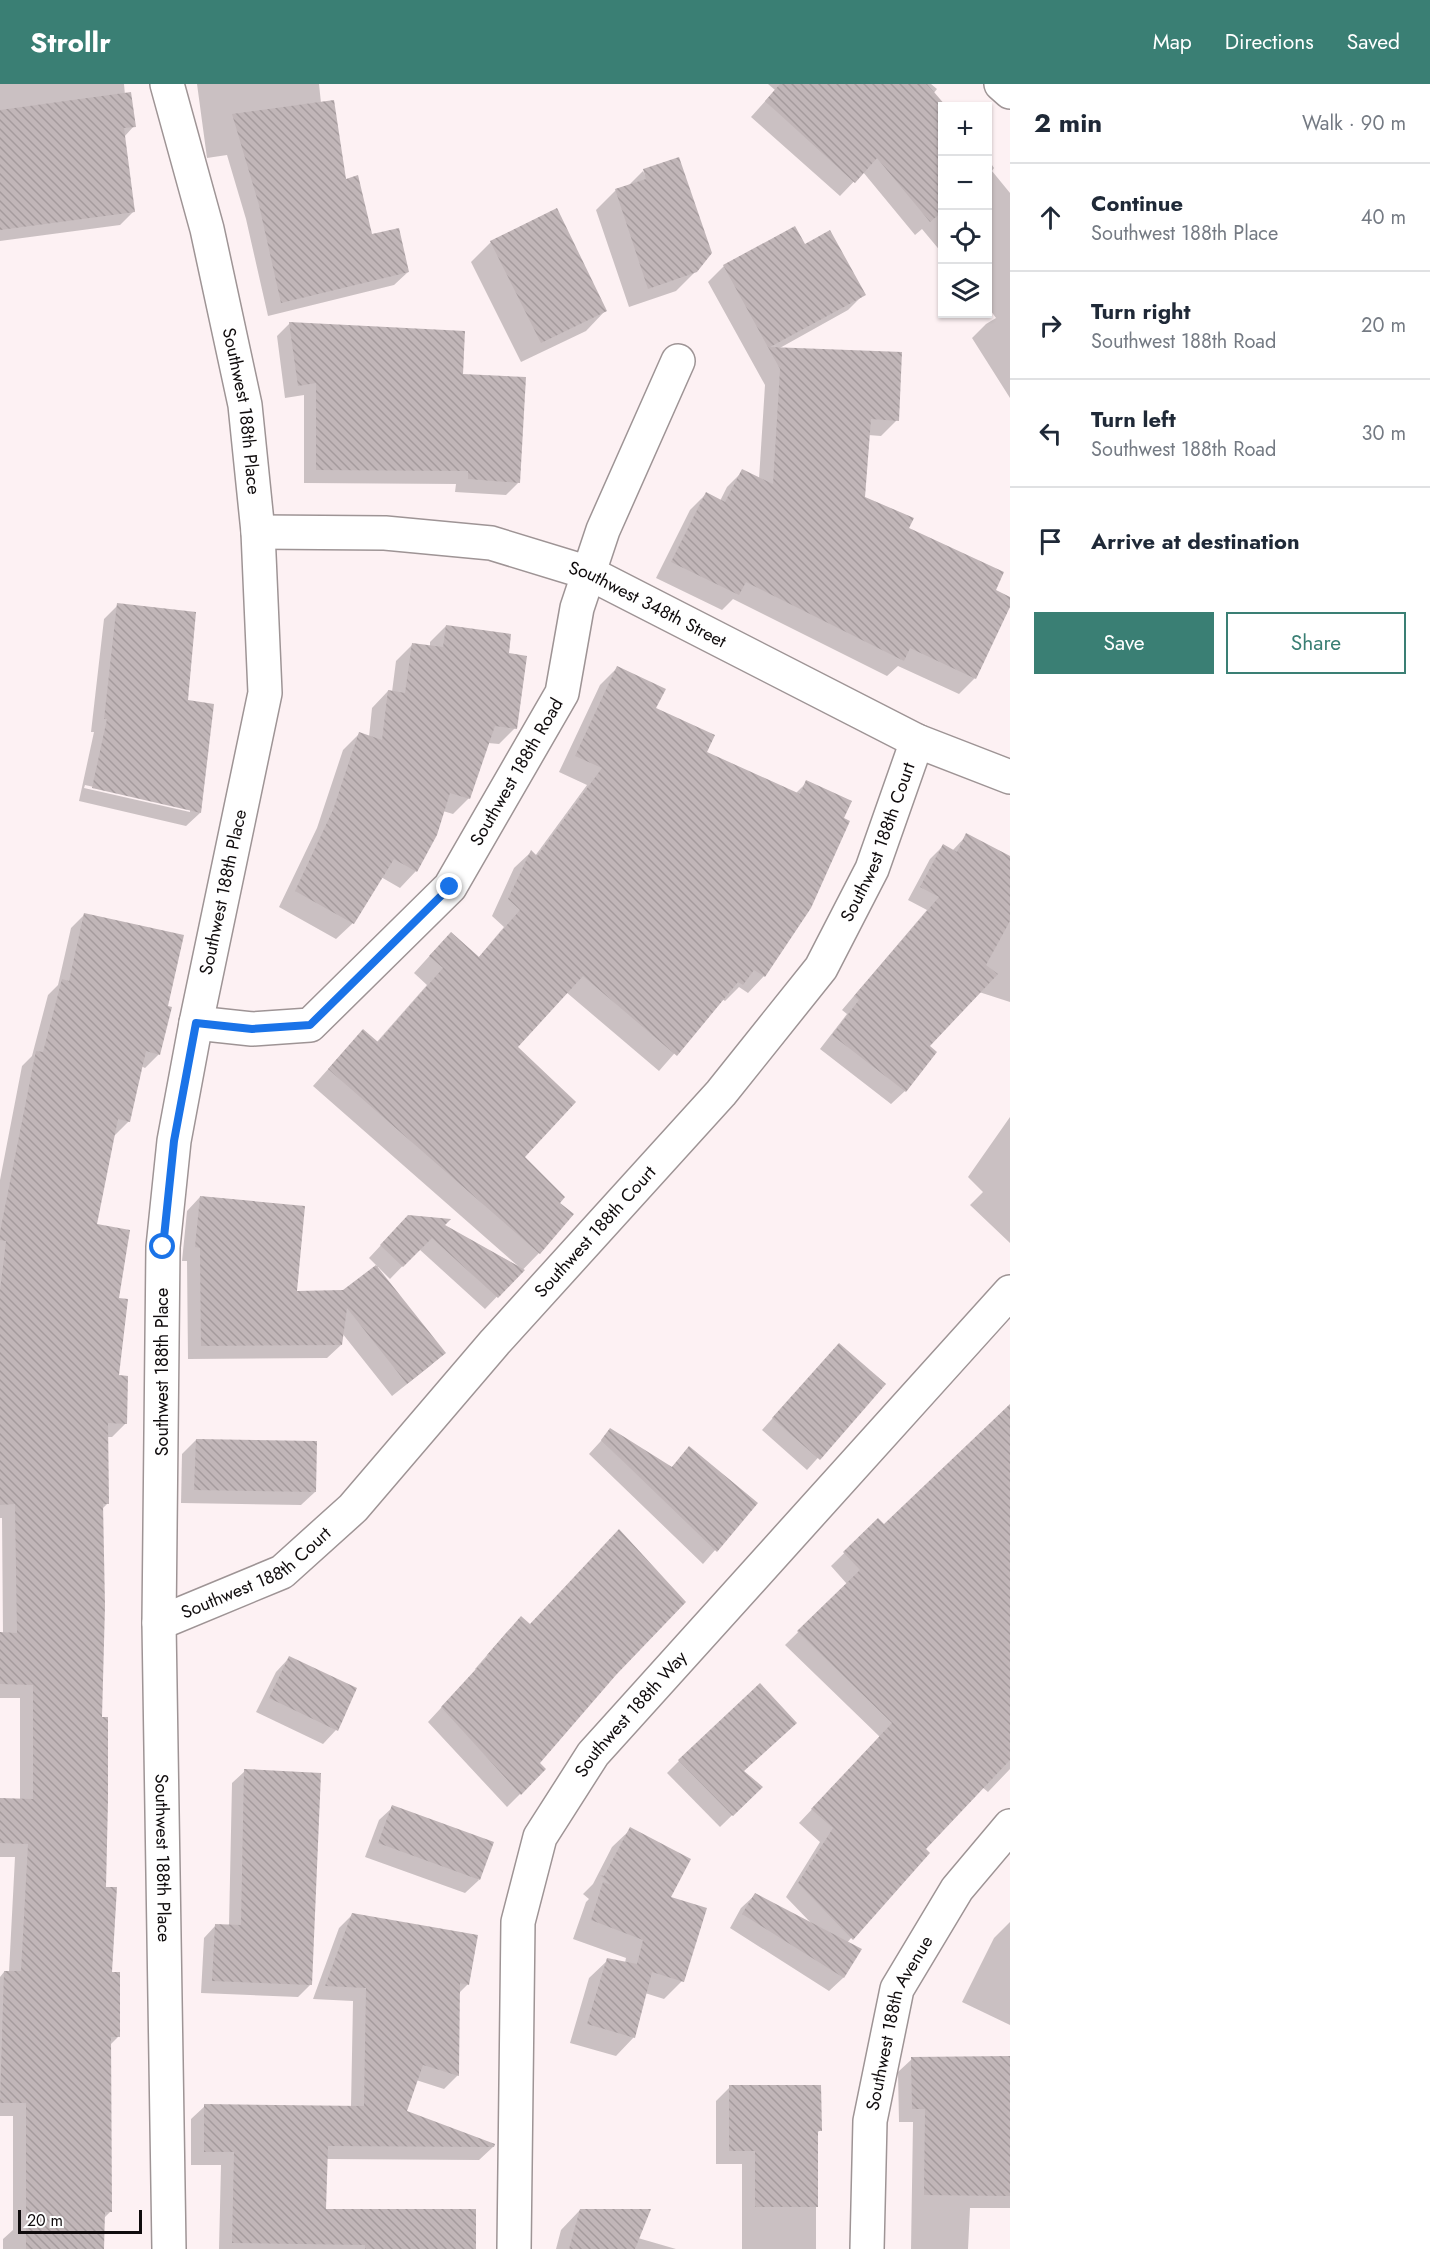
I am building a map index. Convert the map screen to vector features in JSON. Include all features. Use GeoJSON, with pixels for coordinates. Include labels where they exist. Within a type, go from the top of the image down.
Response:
{"type":"FeatureCollection","features":[{"type":"Feature","properties":{"kind":"street","name":"Southwest 188th Place"},"geometry":{"type":"LineString","coordinates":[[167,84],[207,229],[245,405],[258,532],[265,693],[196,1023],[174,1141],[163,1247],[159,1623],[169,2249]]}},
{"type":"Feature","properties":{"kind":"street"},"geometry":{"type":"LineString","coordinates":[[1001,84],[1010,92]]}},
{"type":"Feature","properties":{"kind":"street","name":"Southwest 188th Road"},"geometry":{"type":"LineString","coordinates":[[196,1023],[252,1029],[310,1025],[450,887],[562,693],[577,608],[603,530],[678,361]]}},
{"type":"Feature","properties":{"kind":"street","name":"Southwest 348th Street"},"geometry":{"type":"LineString","coordinates":[[258,532],[386,533],[491,543],[589,573],[917,741],[1010,777]]}},
{"type":"Feature","properties":{"kind":"street","name":"Southwest 188th Court"},"geometry":{"type":"LineString","coordinates":[[159,1623],[282,1572],[353,1508],[495,1342],[721,1093],[821,968],[872,870],[917,741]]}},
{"type":"Feature","properties":{"kind":"street","name":"Southwest 188th Way"},"geometry":{"type":"LineString","coordinates":[[514,2249],[518,1922],[540,1836],[594,1754],[1010,1292]]}},
{"type":"Feature","properties":{"kind":"street","name":"Southwest 188th Avenue"},"geometry":{"type":"LineString","coordinates":[[867,2249],[870,2121],[897,1989],[957,1889],[1010,1826]]}},
{"type":"Feature","properties":{"kind":"building"},"geometry":{"type":"Polygon","coordinates":[[[780,84],[927,84],[943,102],[938,102],[938,215],[930,222],[877,158],[855,183],[765,101],[780,84]]]}},
{"type":"Feature","properties":{"kind":"building"},"geometry":{"type":"Polygon","coordinates":[[[131,92],[136,127],[124,128],[135,212],[0,230],[0,110],[131,92]]]}},
{"type":"Feature","properties":{"kind":"building"},"geometry":{"type":"Polygon","coordinates":[[[334,100],[346,179],[358,175],[372,234],[399,228],[409,272],[281,303],[259,205],[232,114],[334,100]]]}},
{"type":"Feature","properties":{"kind":"building"},"geometry":{"type":"Polygon","coordinates":[[[679,157],[712,253],[697,272],[648,289],[615,189],[646,179],[643,169],[679,157]]]}},
{"type":"Feature","properties":{"kind":"building"},"geometry":{"type":"Polygon","coordinates":[[[557,208],[607,311],[541,343],[490,241],[557,208]]]}},
{"type":"Feature","properties":{"kind":"building"},"geometry":{"type":"Polygon","coordinates":[[[795,226],[805,244],[830,230],[866,295],[770,347],[902,352],[899,421],[871,419],[865,497],[914,518],[909,528],[1004,572],[996,590],[1010,597],[1010,607],[976,679],[910,648],[904,661],[746,582],[739,595],[671,562],[706,492],[725,502],[742,469],[773,484],[780,369],[723,265],[795,226]]]}},
{"type":"Feature","properties":{"kind":"building"},"geometry":{"type":"Polygon","coordinates":[[[289,322],[465,331],[463,374],[526,377],[520,483],[468,479],[468,471],[316,470],[316,383],[298,386],[289,322]]]}},
{"type":"Feature","properties":{"kind":"building"},"geometry":{"type":"Polygon","coordinates":[[[117,603],[196,612],[188,700],[214,704],[201,813],[92,788],[107,719],[104,719],[117,603]]]}},
{"type":"Feature","properties":{"kind":"building"},"geometry":{"type":"Polygon","coordinates":[[[446,625],[511,634],[509,653],[527,656],[517,729],[495,726],[470,799],[450,793],[437,835],[417,872],[394,859],[354,924],[295,891],[333,810],[359,732],[382,740],[388,690],[405,693],[412,643],[443,647],[446,625]]]}},
{"type":"Feature","properties":{"kind":"building"},"geometry":{"type":"Polygon","coordinates":[[[617,666],[666,689],[656,708],[715,735],[707,752],[800,794],[806,780],[852,801],[844,818],[850,821],[811,908],[765,977],[754,970],[743,985],[738,982],[677,1056],[583,976],[518,1047],[576,1102],[525,1157],[565,1197],[560,1203],[574,1214],[540,1254],[328,1069],[363,1029],[378,1042],[443,968],[429,956],[451,932],[479,957],[520,910],[508,899],[531,850],[537,856],[602,768],[575,756],[617,666]]]}},
{"type":"Feature","properties":{"kind":"building"},"geometry":{"type":"Polygon","coordinates":[[[966,833],[1010,856],[1010,921],[986,965],[998,974],[930,1046],[937,1052],[906,1092],[832,1035],[859,1000],[854,996],[939,897],[920,887],[943,844],[957,852],[966,833]]]}},
{"type":"Feature","properties":{"kind":"building"},"geometry":{"type":"Polygon","coordinates":[[[84,913],[184,935],[168,1006],[172,1007],[160,1055],[146,1051],[130,1122],[118,1119],[97,1224],[130,1230],[119,1298],[128,1299],[119,1375],[128,1376],[127,1424],[108,1423],[109,1504],[103,1504],[105,1606],[102,1717],[108,1717],[106,1887],[117,1887],[112,1972],[120,1972],[120,2037],[111,2037],[112,2212],[105,2212],[104,2249],[26,2249],[26,2103],[0,2103],[4,1971],[21,1971],[28,1844],[0,1843],[0,1798],[33,1799],[33,1685],[0,1684],[0,1632],[17,1633],[15,1504],[0,1505],[0,1291],[6,1241],[0,1240],[0,1232],[36,1051],[43,1052],[62,979],[69,981],[84,913]]]}},
{"type":"Feature","properties":{"kind":"building"},"geometry":{"type":"Polygon","coordinates":[[[200,1196],[305,1206],[297,1291],[343,1290],[376,1265],[446,1353],[407,1384],[347,1308],[342,1345],[201,1346],[200,1248],[195,1247],[200,1196]]]}},
{"type":"Feature","properties":{"kind":"building"},"geometry":{"type":"Polygon","coordinates":[[[408,1215],[451,1219],[445,1225],[525,1270],[498,1298],[432,1238],[403,1267],[380,1245],[408,1215]]]}},
{"type":"Feature","properties":{"kind":"building"},"geometry":{"type":"Polygon","coordinates":[[[839,1343],[886,1384],[820,1460],[772,1418],[839,1343]]]}},
{"type":"Feature","properties":{"kind":"building"},"geometry":{"type":"Polygon","coordinates":[[[1010,1404],[1010,1760],[926,1849],[930,1853],[853,1940],[798,1883],[833,1828],[811,1809],[892,1723],[797,1631],[860,1570],[843,1552],[878,1518],[884,1524],[1010,1404]]]}},
{"type":"Feature","properties":{"kind":"building"},"geometry":{"type":"Polygon","coordinates":[[[610,1428],[672,1467],[689,1446],[758,1503],[717,1552],[601,1440],[610,1428]]]}},
{"type":"Feature","properties":{"kind":"building"},"geometry":{"type":"Polygon","coordinates":[[[196,1439],[317,1441],[316,1492],[194,1490],[196,1439]]]}},
{"type":"Feature","properties":{"kind":"building"},"geometry":{"type":"Polygon","coordinates":[[[619,1529],[686,1602],[616,1675],[540,1763],[546,1769],[521,1795],[441,1707],[521,1616],[530,1624],[619,1529]]]}},
{"type":"Feature","properties":{"kind":"building"},"geometry":{"type":"Polygon","coordinates":[[[289,1656],[357,1688],[338,1731],[269,1698],[289,1656]]]}},
{"type":"Feature","properties":{"kind":"building"},"geometry":{"type":"Polygon","coordinates":[[[760,1683],[797,1723],[744,1771],[763,1787],[733,1816],[678,1760],[760,1683]]]}},
{"type":"Feature","properties":{"kind":"building"},"geometry":{"type":"Polygon","coordinates":[[[244,1769],[321,1773],[312,1985],[212,1981],[215,1924],[241,1925],[244,1769]]]}},
{"type":"Feature","properties":{"kind":"building"},"geometry":{"type":"Polygon","coordinates":[[[392,1805],[494,1842],[480,1880],[378,1843],[392,1805]]]}},
{"type":"Feature","properties":{"kind":"building"},"geometry":{"type":"Polygon","coordinates":[[[630,1827],[691,1859],[671,1897],[707,1908],[684,1982],[652,1972],[635,2038],[587,2024],[607,1958],[637,1964],[643,1940],[591,1920],[603,1882],[611,1885],[600,1875],[604,1876],[630,1827]]]}},
{"type":"Feature","properties":{"kind":"building"},"geometry":{"type":"Polygon","coordinates":[[[755,1893],[862,1949],[844,1978],[742,1914],[755,1893]]]}},
{"type":"Feature","properties":{"kind":"building"},"geometry":{"type":"Polygon","coordinates":[[[352,1913],[478,1935],[469,1985],[460,1983],[459,2076],[423,2065],[407,2111],[495,2144],[494,2147],[328,2146],[326,2209],[476,2209],[476,2249],[365,2249],[365,2245],[232,2243],[234,2152],[204,2152],[204,2104],[364,2106],[366,1988],[325,1986],[352,1913]]]}},
{"type":"Feature","properties":{"kind":"building"},"geometry":{"type":"Polygon","coordinates":[[[1010,2056],[1010,2196],[924,2195],[925,2109],[912,2109],[911,2057],[1010,2056]]]}},
{"type":"Feature","properties":{"kind":"building"},"geometry":{"type":"Polygon","coordinates":[[[729,2085],[821,2085],[822,2131],[818,2131],[818,2207],[755,2207],[755,2151],[729,2151],[729,2085]]]}},
{"type":"Feature","properties":{"kind":"building"},"geometry":{"type":"Polygon","coordinates":[[[580,2209],[651,2209],[635,2249],[569,2249],[580,2209]]]}},
{"type":"Feature","properties":{"kind":"route"},"geometry":{"type":"LineString","coordinates":[[163,1247],[174,1141],[196,1023],[252,1029],[310,1025],[450,887]]}}]}
